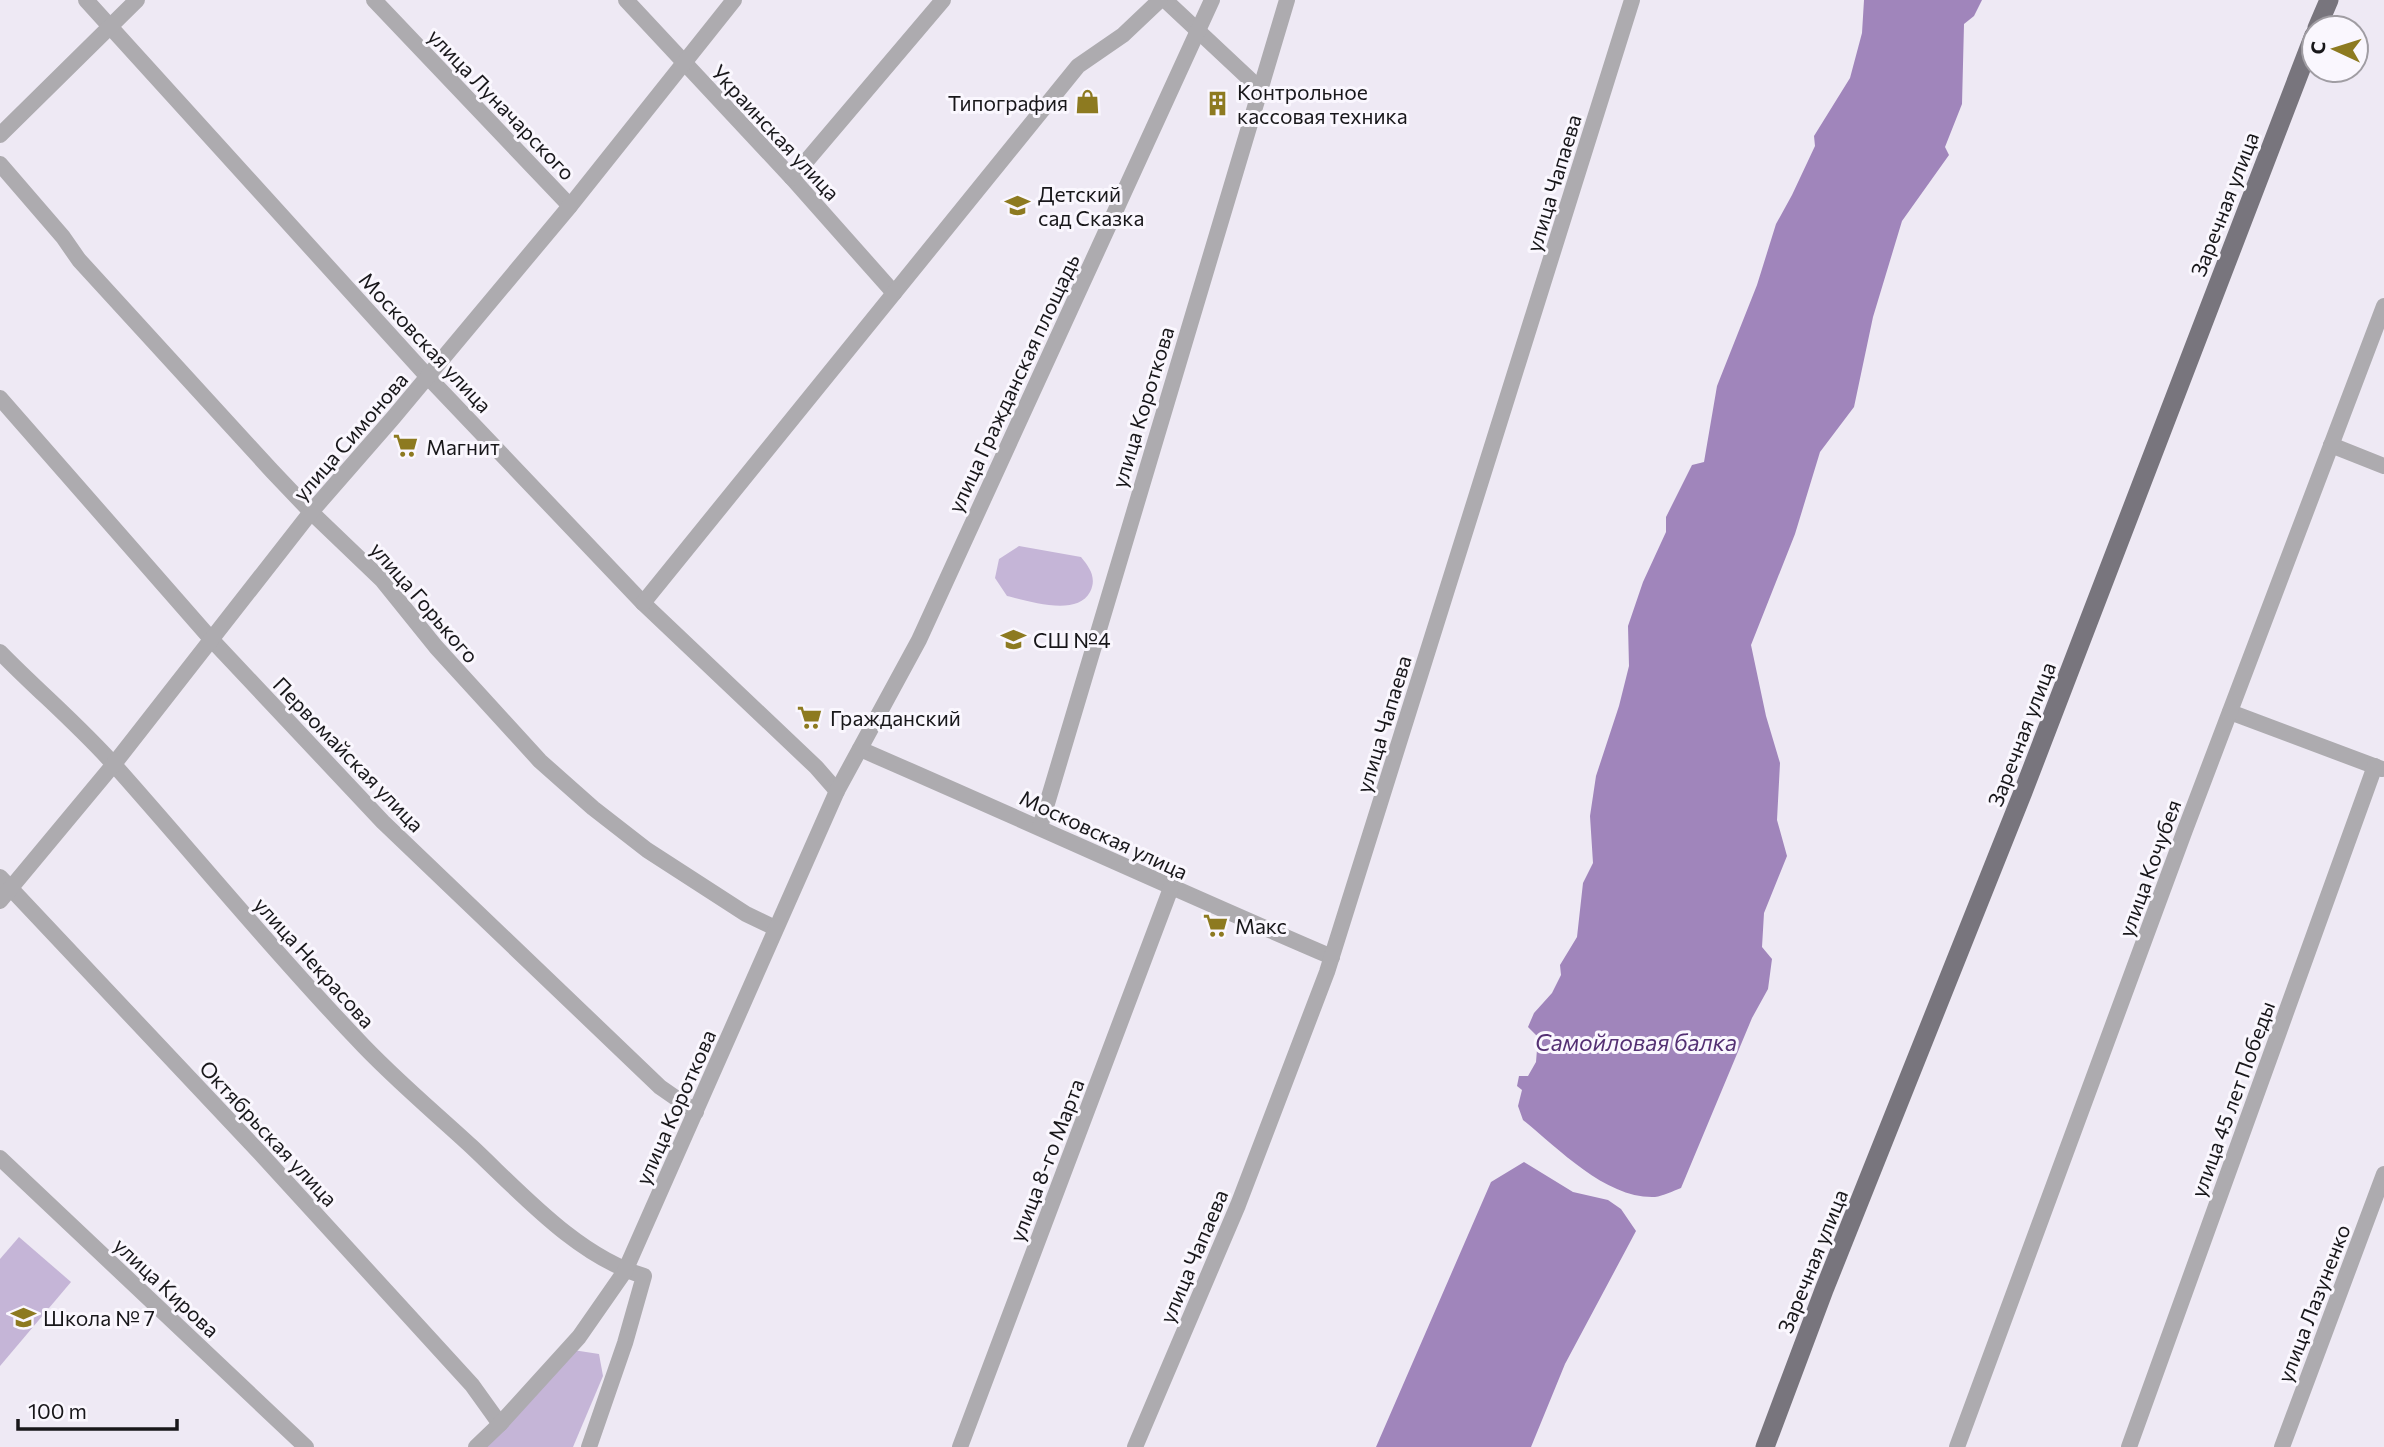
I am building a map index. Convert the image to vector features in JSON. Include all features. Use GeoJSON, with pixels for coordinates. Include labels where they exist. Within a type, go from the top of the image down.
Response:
{"type":"FeatureCollection","features":[{"type":"Feature","properties":{"kind":"main road","name":"Заречная улица"},"geometry":{"type":"LineString","coordinates":[[1765,1447],[1824,1290],[2023,792],[2300,71]]}},
{"type":"Feature","properties":{"kind":"street","name":"Московская улица"},"geometry":{"type":"LineString","coordinates":[[86,0],[428,377],[643,603],[800,751],[837,791]]}},
{"type":"Feature","properties":{"kind":"street"},"geometry":{"type":"LineString","coordinates":[[0,135],[138,0]]}},
{"type":"Feature","properties":{"kind":"street","name":"улица Луначарского"},"geometry":{"type":"LineString","coordinates":[[374,0],[570,206]]}},
{"type":"Feature","properties":{"kind":"street","name":"Украинская улица"},"geometry":{"type":"LineString","coordinates":[[626,0],[792,178],[894,293]]}},
{"type":"Feature","properties":{"kind":"street","name":"улица Симонова"},"geometry":{"type":"LineString","coordinates":[[3,889],[114,764],[311,512],[570,206],[734,0]]}},
{"type":"Feature","properties":{"kind":"street"},"geometry":{"type":"LineString","coordinates":[[792,178],[943,0]]}},
{"type":"Feature","properties":{"kind":"street"},"geometry":{"type":"LineString","coordinates":[[643,603],[1077,66],[1123,35],[1162,0],[1259,88]]}},
{"type":"Feature","properties":{"kind":"street"},"geometry":{"type":"LineString","coordinates":[[1198,30],[1212,0]]}},
{"type":"Feature","properties":{"kind":"street","name":"улица Короткова"},"geometry":{"type":"LineString","coordinates":[[1040,827],[1286,0]]}},
{"type":"Feature","properties":{"kind":"street","name":"улица Чапаева"},"geometry":{"type":"LineString","coordinates":[[1135,1447],[1238,1205],[1332,957],[1632,0]]}},
{"type":"Feature","properties":{"kind":"street","name":"улица Гражданская площадь"},"geometry":{"type":"LineString","coordinates":[[860,749],[919,640],[1198,30]]}},
{"type":"Feature","properties":{"kind":"street","name":"улица Горького"},"geometry":{"type":"LineString","coordinates":[[0,163],[63,237],[79,260],[311,512],[382,580],[436,647],[540,761],[593,808],[647,850],[746,914],[775,928]]}},
{"type":"Feature","properties":{"kind":"street","name":"улица Кочубея"},"geometry":{"type":"LineString","coordinates":[[1957,1447],[2185,830],[2332,445],[2379,337],[2384,306]]}},
{"type":"Feature","properties":{"kind":"street","name":"Первомайская улица"},"geometry":{"type":"LineString","coordinates":[[0,398],[211,639],[383,822],[660,1087],[696,1112]]}},
{"type":"Feature","properties":{"kind":"street"},"geometry":{"type":"LineString","coordinates":[[2332,445],[2384,466]]}},
{"type":"Feature","properties":{"kind":"street","name":"улица Некрасова"},"geometry":{"type":"LineString","coordinates":[[0,652],[114,764],[262,936],[357,1040],[545,1214],[589,1251],[625,1271]]}},
{"type":"Feature","properties":{"kind":"street"},"geometry":{"type":"LineString","coordinates":[[2230,712],[2379,768]]}},
{"type":"Feature","properties":{"kind":"street","name":"Московская улица"},"geometry":{"type":"LineString","coordinates":[[860,749],[1332,957]]}},
{"type":"Feature","properties":{"kind":"street","name":"улица Короткова"},"geometry":{"type":"LineString","coordinates":[[476,1447],[579,1337],[625,1271],[775,928],[837,791],[860,749]]}},
{"type":"Feature","properties":{"kind":"street","name":"улица 45 лет Победы"},"geometry":{"type":"LineString","coordinates":[[2129,1447],[2379,768]]}},
{"type":"Feature","properties":{"kind":"street","name":"улица 8-го Марта"},"geometry":{"type":"LineString","coordinates":[[960,1447],[1171,888]]}},
{"type":"Feature","properties":{"kind":"street","name":"Октябрьская улица"},"geometry":{"type":"LineString","coordinates":[[3,889],[260,1153],[472,1385],[500,1424]]}},
{"type":"Feature","properties":{"kind":"street","name":"улица Кирова"},"geometry":{"type":"LineString","coordinates":[[0,1158],[306,1447]]}},
{"type":"Feature","properties":{"kind":"street","name":"улица Лазуненко"},"geometry":{"type":"LineString","coordinates":[[2282,1447],[2383,1178]]}},
{"type":"Feature","properties":{"kind":"street"},"geometry":{"type":"LineString","coordinates":[[589,1447],[625,1343],[644,1276],[625,1271]]}},
{"type":"Feature","properties":{"kind":"shaded area"},"geometry":{"type":"Polygon","coordinates":[[[1019,546],[1081,557],[1092,573],[1090,592],[1084,600],[1064,606],[1040,604],[1007,596],[995,578],[999,559],[1019,546]]]}},
{"type":"Feature","properties":{"kind":"shaded area"},"geometry":{"type":"Polygon","coordinates":[[[19,1237],[71,1282],[0,1366],[0,1259],[19,1237]]]}},
{"type":"Feature","properties":{"kind":"shaded area"},"geometry":{"type":"Polygon","coordinates":[[[573,1350],[599,1354],[603,1376],[573,1447],[486,1447],[573,1350]]]}},
{"type":"Feature","properties":{"kind":"water","name":"Самойловая балка"},"geometry":{"type":"Polygon","coordinates":[[[1864,0],[1982,0],[1974,16],[1964,24],[1962,104],[1945,147],[1949,155],[1902,221],[1873,317],[1854,407],[1820,452],[1795,534],[1751,645],[1766,716],[1780,763],[1777,820],[1787,856],[1764,913],[1762,947],[1772,959],[1768,989],[1752,1018],[1681,1188],[1655,1197],[1637,1195],[1619,1190],[1584,1170],[1523,1120],[1518,1106],[1522,1090],[1517,1086],[1519,1076],[1528,1076],[1536,1062],[1538,1037],[1528,1027],[1534,1013],[1552,993],[1561,975],[1560,965],[1577,937],[1583,883],[1593,863],[1590,816],[1596,776],[1629,666],[1628,626],[1643,582],[1666,532],[1666,517],[1692,465],[1704,462],[1717,386],[1757,285],[1776,224],[1815,146],[1814,136],[1850,78],[1862,33],[1864,0]]]}},
{"type":"Feature","properties":{"kind":"water"},"geometry":{"type":"Polygon","coordinates":[[[1524,1162],[1573,1192],[1608,1200],[1621,1209],[1636,1231],[1565,1364],[1531,1447],[1376,1447],[1491,1182],[1524,1162]]]}},
{"type":"Feature","properties":{"kind":"place","name":"Типография"},"geometry":{"type":"Point","coordinates":[1088,102]}},
{"type":"Feature","properties":{"kind":"place","name":"Контрольное кассовая техника"},"geometry":{"type":"Point","coordinates":[1217,103]}},
{"type":"Feature","properties":{"kind":"place","name":"Детский сад Сказка"},"geometry":{"type":"Point","coordinates":[1018,205]}},
{"type":"Feature","properties":{"kind":"place","name":"Магнит"},"geometry":{"type":"Point","coordinates":[406,446]}},
{"type":"Feature","properties":{"kind":"place","name":"СШ №4"},"geometry":{"type":"Point","coordinates":[1013,639]}},
{"type":"Feature","properties":{"kind":"place","name":"Гражданский"},"geometry":{"type":"Point","coordinates":[810,717]}},
{"type":"Feature","properties":{"kind":"place","name":"Макс"},"geometry":{"type":"Point","coordinates":[1215,925]}},
{"type":"Feature","properties":{"kind":"place","name":"Школа № 7"},"geometry":{"type":"Point","coordinates":[23,1317]}}]}
